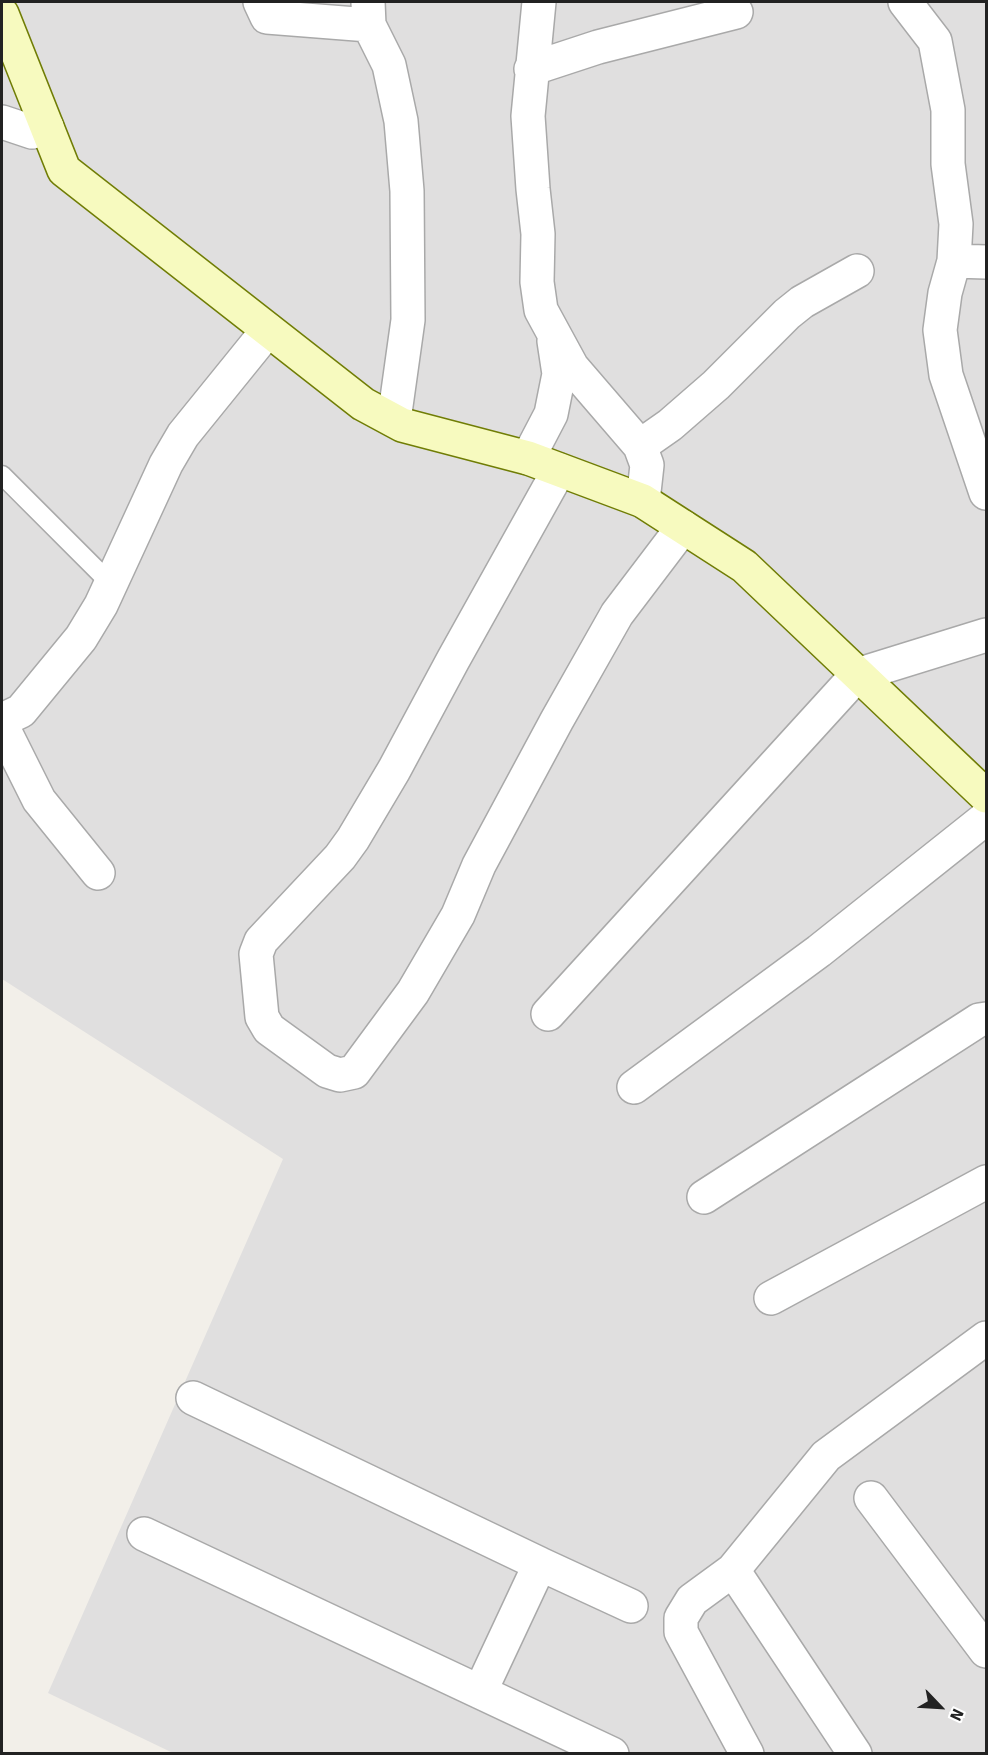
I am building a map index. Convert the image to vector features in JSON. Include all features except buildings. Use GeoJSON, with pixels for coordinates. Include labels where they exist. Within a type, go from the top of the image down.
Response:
{"type":"FeatureCollection","features":[{"type":"Feature","properties":{"kind":"street"},"geometry":{"type":"LineString","coordinates":[[260,2],[267,17],[369,13],[388,64],[401,121],[407,191],[408,320],[394,420]]}},
{"type":"Feature","properties":{"kind":"street"},"geometry":{"type":"LineString","coordinates":[[538,2],[528,116],[538,234],[537,282],[541,310],[572,367],[640,446],[647,465],[643,501]]}},
{"type":"Feature","properties":{"kind":"street"},"geometry":{"type":"LineString","coordinates":[[904,2],[934,41],[948,110],[948,164],[956,224],[954,261],[945,293],[940,330],[946,375],[987,494]]}},
{"type":"Feature","properties":{"kind":"street"},"geometry":{"type":"LineString","coordinates":[[531,69],[598,47],[736,12]]}},
{"type":"Feature","properties":{"kind":"street"},"geometry":{"type":"LineString","coordinates":[[2,14],[64,170],[363,404],[402,424],[528,458],[643,501],[744,566],[987,796]]}},
{"type":"Feature","properties":{"kind":"street"},"geometry":{"type":"LineString","coordinates":[[2,122],[32,132],[47,127]]}},
{"type":"Feature","properties":{"kind":"street"},"geometry":{"type":"LineString","coordinates":[[954,261],[987,262]]}},
{"type":"Feature","properties":{"kind":"street"},"geometry":{"type":"LineString","coordinates":[[640,446],[670,425],[716,386],[787,314],[802,302],[857,271]]}},
{"type":"Feature","properties":{"kind":"street"},"geometry":{"type":"LineString","coordinates":[[2,720],[21,711],[81,638],[101,605],[166,464],[183,435],[268,330]]}},
{"type":"Feature","properties":{"kind":"street"},"geometry":{"type":"LineString","coordinates":[[528,458],[551,414],[559,374],[553,333]]}},
{"type":"Feature","properties":{"kind":"street"},"geometry":{"type":"LineString","coordinates":[[559,470],[394,770],[353,839],[340,857],[261,941],[256,954],[262,1017],[269,1029],[327,1071],[340,1075],[354,1072],[413,992],[458,915],[479,865],[617,614],[683,527]]}},
{"type":"Feature","properties":{"kind":"street"},"geometry":{"type":"LineString","coordinates":[[548,1014],[857,675],[987,635]]}},
{"type":"Feature","properties":{"kind":"street"},"geometry":{"type":"LineString","coordinates":[[2,726],[39,800],[98,873]]}},
{"type":"Feature","properties":{"kind":"street"},"geometry":{"type":"LineString","coordinates":[[634,1087],[819,951],[987,818]]}},
{"type":"Feature","properties":{"kind":"street"},"geometry":{"type":"LineString","coordinates":[[704,1197],[979,1020],[987,1019]]}},
{"type":"Feature","properties":{"kind":"street"},"geometry":{"type":"LineString","coordinates":[[771,1298],[987,1182]]}},
{"type":"Feature","properties":{"kind":"street"},"geometry":{"type":"LineString","coordinates":[[747,1754],[681,1632],[681,1618],[692,1600],[733,1570],[826,1456],[987,1338]]}},
{"type":"Feature","properties":{"kind":"street"},"geometry":{"type":"LineString","coordinates":[[193,1398],[540,1564],[631,1605]]}},
{"type":"Feature","properties":{"kind":"street"},"geometry":{"type":"LineString","coordinates":[[871,1498],[987,1652]]}},
{"type":"Feature","properties":{"kind":"street"},"geometry":{"type":"LineString","coordinates":[[144,1534],[612,1754]]}},
{"type":"Feature","properties":{"kind":"street"},"geometry":{"type":"LineString","coordinates":[[480,1692],[540,1564]]}},
{"type":"Feature","properties":{"kind":"street"},"geometry":{"type":"LineString","coordinates":[[733,1570],[855,1754]]}},
{"type":"Feature","properties":{"kind":"lane"},"geometry":{"type":"LineString","coordinates":[[2,475],[111,584]]}},
{"type":"Feature","properties":{"kind":"shaded area"},"geometry":{"type":"Polygon","coordinates":[[[2,2],[986,2],[986,1753],[173,1753],[48,1693],[283,1159],[2,979],[2,2]]]}}]}
